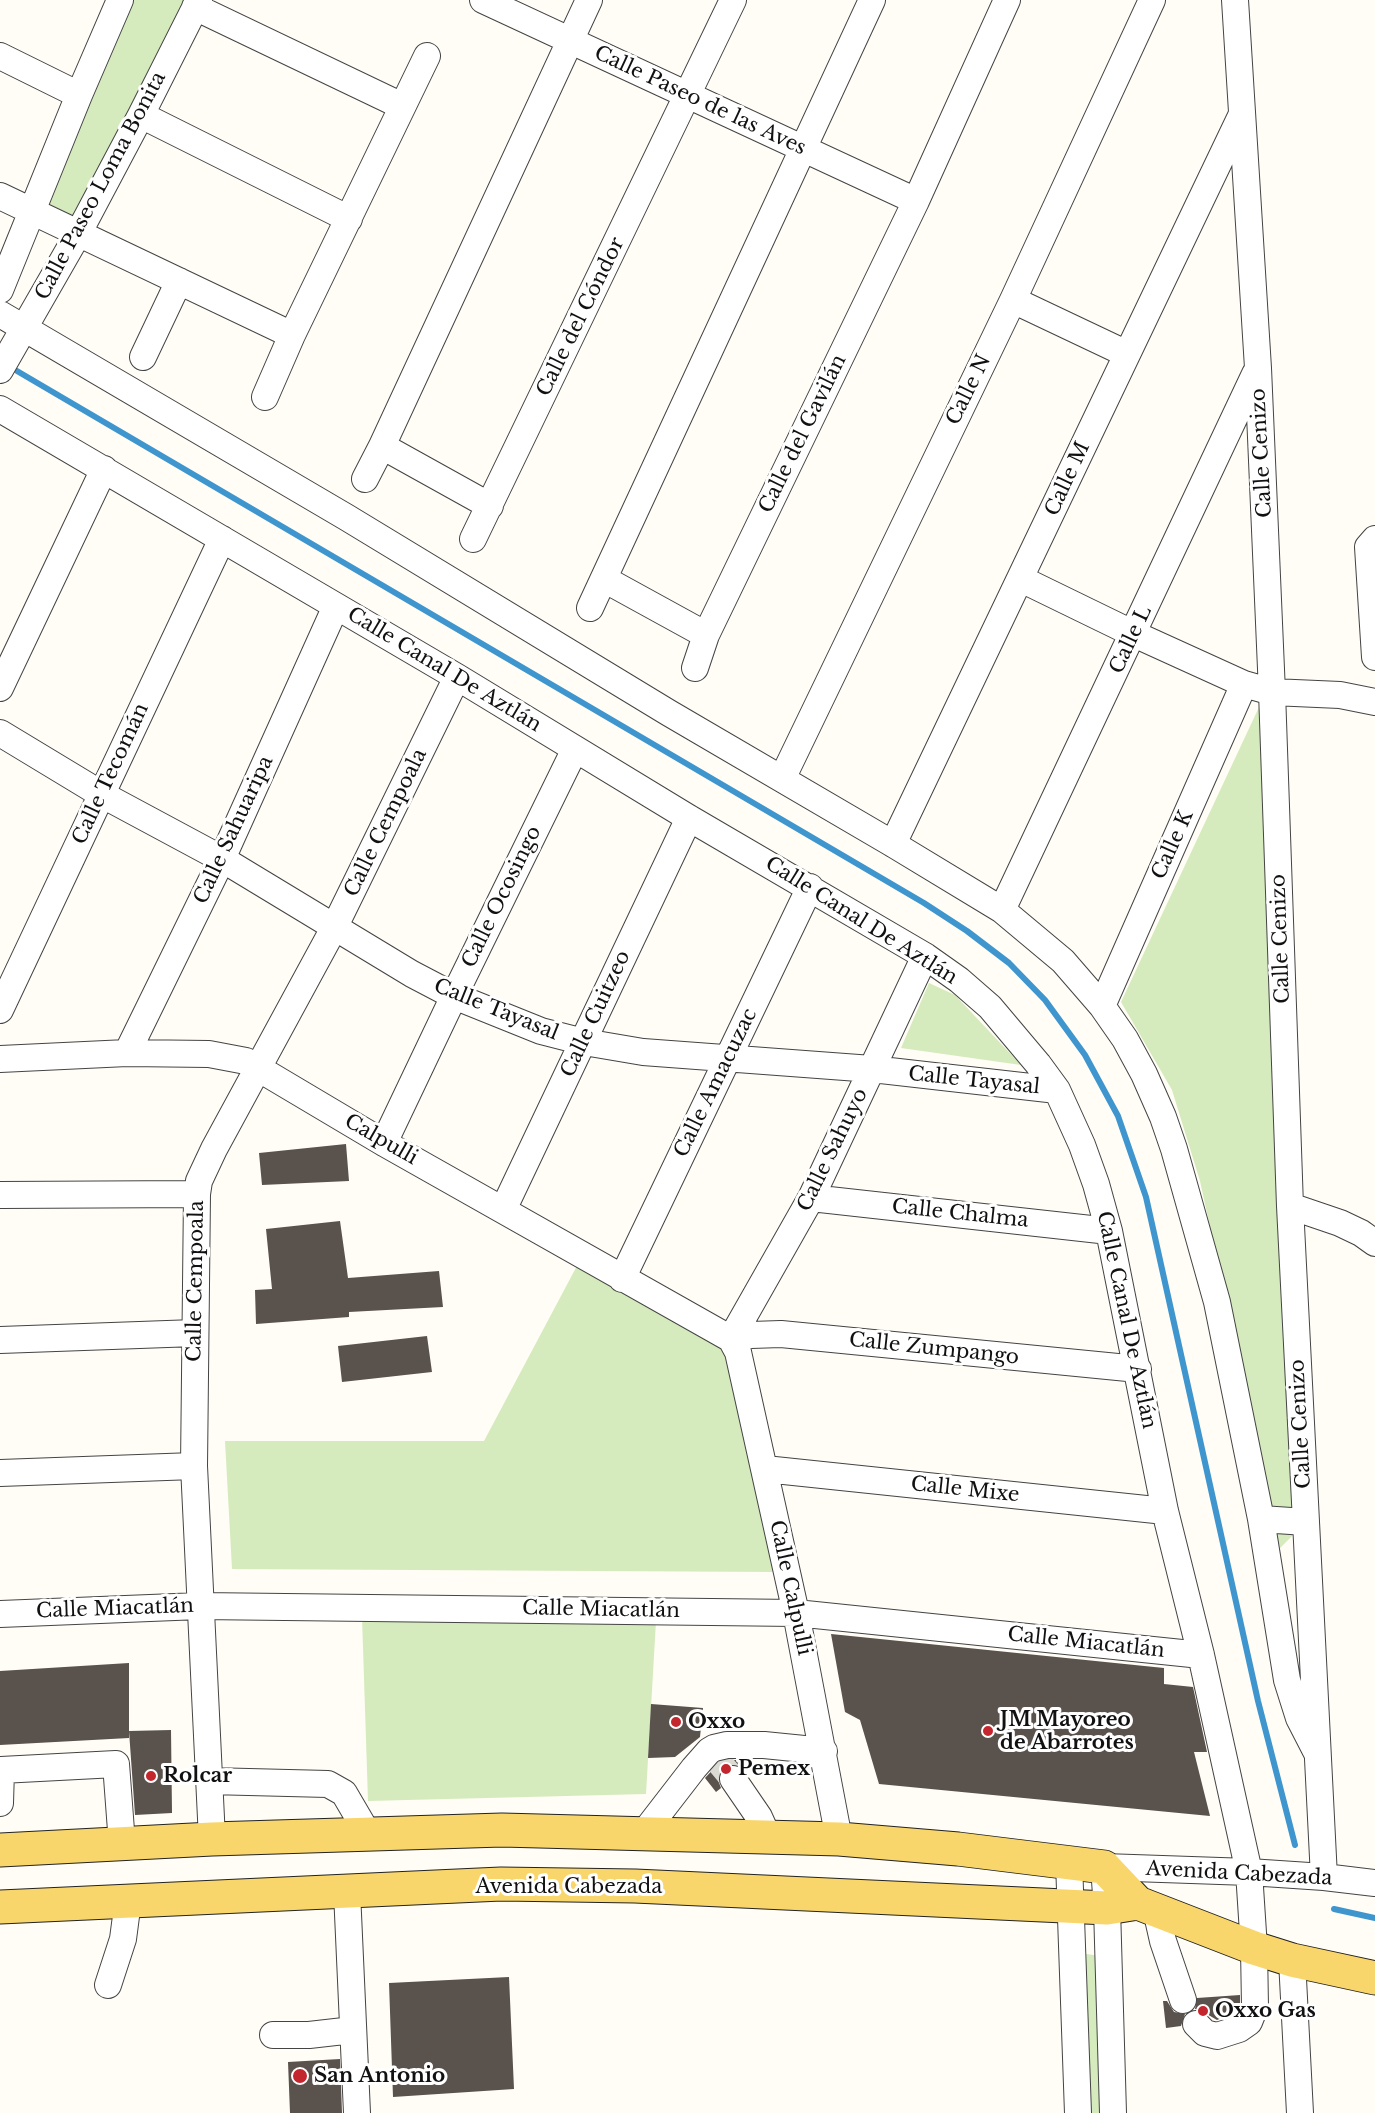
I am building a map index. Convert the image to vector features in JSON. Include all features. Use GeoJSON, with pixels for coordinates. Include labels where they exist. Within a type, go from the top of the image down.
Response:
{"type":"FeatureCollection","features":[{"type":"Feature","properties":{"kind":"main road","name":"Avenida Cabezada"},"geometry":{"type":"LineString","coordinates":[[0,1850],[212,1839],[502,1830],[838,1839],[958,1849],[1104,1867],[1147,1907],[1292,1960],[1375,1978]]}},
{"type":"Feature","properties":{"kind":"main road","name":"Avenida Cabezada"},"geometry":{"type":"LineString","coordinates":[[0,1907],[501,1884],[636,1886],[1107,1908],[1147,1907]]}},
{"type":"Feature","properties":{"kind":"street"},"geometry":{"type":"LineString","coordinates":[[0,290],[78,95],[120,0]]}},
{"type":"Feature","properties":{"kind":"street","name":"Calle Paseo de las Aves"},"geometry":{"type":"LineString","coordinates":[[483,0],[916,201]]}},
{"type":"Feature","properties":{"kind":"street"},"geometry":{"type":"LineString","coordinates":[[365,479],[589,0]]}},
{"type":"Feature","properties":{"kind":"street","name":"Calle del Cóndor"},"geometry":{"type":"LineString","coordinates":[[473,539],[733,0]]}},
{"type":"Feature","properties":{"kind":"street"},"geometry":{"type":"LineString","coordinates":[[590,608],[872,0]]}},
{"type":"Feature","properties":{"kind":"street","name":"Calle del Gavilán"},"geometry":{"type":"LineString","coordinates":[[695,668],[706,635],[916,201],[1007,0]]}},
{"type":"Feature","properties":{"kind":"street","name":"Calle N"},"geometry":{"type":"LineString","coordinates":[[782,779],[1012,300],[1152,0]]}},
{"type":"Feature","properties":{"kind":"street","name":"Calle Cenizo"},"geometry":{"type":"LineString","coordinates":[[1235,0],[1258,368],[1290,1206],[1324,1877]]}},
{"type":"Feature","properties":{"kind":"street"},"geometry":{"type":"LineString","coordinates":[[197,4],[402,106]]}},
{"type":"Feature","properties":{"kind":"street","name":"Calle Paseo Loma Bonita"},"geometry":{"type":"LineString","coordinates":[[0,370],[78,234],[197,4]]}},
{"type":"Feature","properties":{"kind":"street"},"geometry":{"type":"LineString","coordinates":[[0,56],[78,95]]}},
{"type":"Feature","properties":{"kind":"street"},"geometry":{"type":"LineString","coordinates":[[265,397],[292,335],[427,56]]}},
{"type":"Feature","properties":{"kind":"street","name":"Calle M"},"geometry":{"type":"LineString","coordinates":[[894,844],[1243,113]]}},
{"type":"Feature","properties":{"kind":"street"},"geometry":{"type":"LineString","coordinates":[[141,115],[349,219]]}},
{"type":"Feature","properties":{"kind":"street"},"geometry":{"type":"LineString","coordinates":[[0,196],[292,335]]}},
{"type":"Feature","properties":{"kind":"street"},"geometry":{"type":"LineString","coordinates":[[143,357],[179,281]]}},
{"type":"Feature","properties":{"kind":"street"},"geometry":{"type":"LineString","coordinates":[[1012,300],[1127,354]]}},
{"type":"Feature","properties":{"kind":"street"},"geometry":{"type":"LineString","coordinates":[[0,314],[346,517],[669,713],[894,844],[1002,910],[1063,961],[1102,1006],[1125,1039],[1144,1074],[1174,1149],[1217,1302],[1261,1519],[1287,1680],[1299,1718],[1317,1753]]}},
{"type":"Feature","properties":{"kind":"street","name":"Calle L"},"geometry":{"type":"LineString","coordinates":[[1002,910],[1258,368]]}},
{"type":"Feature","properties":{"kind":"street","name":"Calle Canal De Aztlán"},"geometry":{"type":"LineString","coordinates":[[0,409],[457,677],[689,818],[925,956],[959,980],[990,1007],[1038,1064],[1057,1090],[1082,1145],[1109,1231],[1165,1511],[1201,1655],[1249,1872],[1255,2007]]}},
{"type":"Feature","properties":{"kind":"street"},"geometry":{"type":"LineString","coordinates":[[382,446],[490,506]]}},
{"type":"Feature","properties":{"kind":"street"},"geometry":{"type":"LineString","coordinates":[[0,688],[104,469]]}},
{"type":"Feature","properties":{"kind":"street","name":"Calle Tecomán"},"geometry":{"type":"LineString","coordinates":[[0,1011],[222,539]]}},
{"type":"Feature","properties":{"kind":"street"},"geometry":{"type":"LineString","coordinates":[[1375,539],[1368,547],[1375,657]]}},
{"type":"Feature","properties":{"kind":"street"},"geometry":{"type":"LineString","coordinates":[[604,579],[706,635]]}},
{"type":"Feature","properties":{"kind":"street"},"geometry":{"type":"LineString","coordinates":[[1021,579],[1244,684],[1272,692],[1341,695],[1375,702]]}},
{"type":"Feature","properties":{"kind":"street","name":"Calle Sahuaripa"},"geometry":{"type":"LineString","coordinates":[[127,1053],[222,859],[336,606]]}},
{"type":"Feature","properties":{"kind":"street","name":"Calle Cempoala"},"geometry":{"type":"LineString","coordinates":[[212,1839],[194,1466],[197,1194],[205,1166],[334,928],[457,677]]}},
{"type":"Feature","properties":{"kind":"street","name":"Calle K"},"geometry":{"type":"LineString","coordinates":[[1102,1006],[1244,684]]}},
{"type":"Feature","properties":{"kind":"street","name":"Calle Tayasal"},"geometry":{"type":"LineString","coordinates":[[0,733],[101,794],[222,859],[412,974],[454,996],[541,1031],[584,1042],[643,1052],[872,1069],[1057,1090]]}},
{"type":"Feature","properties":{"kind":"street","name":"Calle Ocosingo"},"geometry":{"type":"LineString","coordinates":[[384,1143],[575,749]]}},
{"type":"Feature","properties":{"kind":"street","name":"Calle Cuitzeo"},"geometry":{"type":"LineString","coordinates":[[503,1210],[689,818]]}},
{"type":"Feature","properties":{"kind":"street","name":"Calle Amacuzac"},"geometry":{"type":"LineString","coordinates":[[622,1279],[810,887]]}},
{"type":"Feature","properties":{"kind":"street","name":"Calle Sahuyo"},"geometry":{"type":"LineString","coordinates":[[731,1339],[811,1198],[925,956]]}},
{"type":"Feature","properties":{"kind":"street","name":"Calpulli"},"geometry":{"type":"LineString","coordinates":[[0,1059],[127,1053],[220,1054],[246,1061],[384,1143],[731,1339]]}},
{"type":"Feature","properties":{"kind":"street"},"geometry":{"type":"LineString","coordinates":[[0,1195],[197,1194]]}},
{"type":"Feature","properties":{"kind":"street","name":"Calle Chalma"},"geometry":{"type":"LineString","coordinates":[[811,1198],[1109,1231]]}},
{"type":"Feature","properties":{"kind":"street"},"geometry":{"type":"LineString","coordinates":[[1290,1206],[1340,1223],[1375,1243]]}},
{"type":"Feature","properties":{"kind":"street"},"geometry":{"type":"LineString","coordinates":[[0,1340],[195,1333]]}},
{"type":"Feature","properties":{"kind":"street","name":"Calle Zumpango"},"geometry":{"type":"LineString","coordinates":[[731,1339],[751,1335],[781,1334],[1138,1369]]}},
{"type":"Feature","properties":{"kind":"street","name":"Calle Calpulli"},"geometry":{"type":"LineString","coordinates":[[731,1339],[738,1352],[796,1613],[824,1751],[838,1839]]}},
{"type":"Feature","properties":{"kind":"street"},"geometry":{"type":"LineString","coordinates":[[0,1473],[194,1466]]}},
{"type":"Feature","properties":{"kind":"street","name":"Calle Mixe"},"geometry":{"type":"LineString","coordinates":[[765,1469],[1165,1511]]}},
{"type":"Feature","properties":{"kind":"street"},"geometry":{"type":"LineString","coordinates":[[1261,1519],[1306,1522]]}},
{"type":"Feature","properties":{"kind":"street","name":"Calle Miacatlán"},"geometry":{"type":"LineString","coordinates":[[0,1614],[200,1606],[796,1613],[1201,1655]]}},
{"type":"Feature","properties":{"kind":"street"},"geometry":{"type":"LineString","coordinates":[[768,1837],[759,1817],[720,1764],[720,1746],[764,1745],[824,1751]]}},
{"type":"Feature","properties":{"kind":"street"},"geometry":{"type":"LineString","coordinates":[[0,1803],[1,1770],[116,1764],[122,1844]]}},
{"type":"Feature","properties":{"kind":"street"},"geometry":{"type":"LineString","coordinates":[[643,1834],[720,1764]]}},
{"type":"Feature","properties":{"kind":"street"},"geometry":{"type":"LineString","coordinates":[[209,1781],[328,1784],[344,1793],[368,1834]]}},
{"type":"Feature","properties":{"kind":"street"},"geometry":{"type":"LineString","coordinates":[[1069,1862],[1078,2113]]}},
{"type":"Feature","properties":{"kind":"street"},"geometry":{"type":"LineString","coordinates":[[1104,1867],[1113,2113]]}},
{"type":"Feature","properties":{"kind":"street","name":"Avenida Cabezada"},"geometry":{"type":"LineString","coordinates":[[1104,1867],[1249,1872],[1375,1883]]}},
{"type":"Feature","properties":{"kind":"street"},"geometry":{"type":"LineString","coordinates":[[347,1892],[357,2113]]}},
{"type":"Feature","properties":{"kind":"street"},"geometry":{"type":"LineString","coordinates":[[108,1985],[123,1939],[128,1901]]}},
{"type":"Feature","properties":{"kind":"street"},"geometry":{"type":"LineString","coordinates":[[1147,1907],[1163,1941],[1183,2000]]}},
{"type":"Feature","properties":{"kind":"street"},"geometry":{"type":"LineString","coordinates":[[1292,1960],[1300,2113]]}},
{"type":"Feature","properties":{"kind":"street"},"geometry":{"type":"LineString","coordinates":[[1196,2024],[1205,2033],[1217,2036],[1239,2029],[1249,2022],[1255,2007],[1295,2016]]}},
{"type":"Feature","properties":{"kind":"street"},"geometry":{"type":"LineString","coordinates":[[273,2036],[353,2030]]}},
{"type":"Feature","properties":{"kind":"green space"},"geometry":{"type":"Polygon","coordinates":[[[132,0],[188,0],[81,219],[38,199],[132,0]]]}},
{"type":"Feature","properties":{"kind":"green space"},"geometry":{"type":"Polygon","coordinates":[[[1260,705],[1295,1533],[1280,1548],[1200,1181],[1172,1090],[1121,1002],[1260,705]]]}},
{"type":"Feature","properties":{"kind":"green space"},"geometry":{"type":"Polygon","coordinates":[[[929,983],[955,995],[1021,1065],[901,1048],[929,983]]]}},
{"type":"Feature","properties":{"kind":"green space"},"geometry":{"type":"Polygon","coordinates":[[[579,1262],[728,1347],[778,1572],[232,1569],[225,1441],[484,1441],[579,1262]]]}},
{"type":"Feature","properties":{"kind":"green space"},"geometry":{"type":"Polygon","coordinates":[[[362,1617],[656,1621],[646,1794],[368,1801],[362,1617]]]}},
{"type":"Feature","properties":{"kind":"green space"},"geometry":{"type":"Polygon","coordinates":[[[1080,1953],[1100,1956],[1106,2113],[1086,2113],[1080,1953]]]}},
{"type":"Feature","properties":{"kind":"building"},"geometry":{"type":"Polygon","coordinates":[[[346,1144],[349,1181],[262,1185],[259,1153],[346,1144]]]}},
{"type":"Feature","properties":{"kind":"building"},"geometry":{"type":"Polygon","coordinates":[[[340,1221],[348,1278],[439,1271],[443,1307],[349,1312],[349,1317],[256,1324],[255,1290],[272,1289],[266,1229],[340,1221]]]}},
{"type":"Feature","properties":{"kind":"building"},"geometry":{"type":"Polygon","coordinates":[[[427,1336],[432,1372],[342,1382],[338,1346],[427,1336]]]}},
{"type":"Feature","properties":{"kind":"building"},"geometry":{"type":"Polygon","coordinates":[[[831,1634],[1164,1668],[1164,1684],[1193,1687],[1207,1752],[1194,1752],[1210,1816],[879,1784],[860,1720],[845,1712],[831,1634]]]}},
{"type":"Feature","properties":{"kind":"building"},"geometry":{"type":"Polygon","coordinates":[[[129,1663],[129,1738],[0,1745],[0,1671],[129,1663]]]}},
{"type":"Feature","properties":{"kind":"building","name":"Oxxo"},"geometry":{"type":"Polygon","coordinates":[[[651,1704],[703,1708],[700,1737],[675,1757],[648,1758],[651,1704]]]}},
{"type":"Feature","properties":{"kind":"building","name":"Rolcar"},"geometry":{"type":"Polygon","coordinates":[[[171,1730],[172,1813],[135,1815],[129,1731],[171,1730]]]}},
{"type":"Feature","properties":{"kind":"building"},"geometry":{"type":"Polygon","coordinates":[[[729,1760],[747,1760],[751,1766],[745,1770],[739,1765],[732,1764],[724,1767],[718,1780],[721,1788],[716,1792],[705,1778],[719,1763],[729,1760]]]}},
{"type":"Feature","properties":{"kind":"building"},"geometry":{"type":"Polygon","coordinates":[[[509,1977],[514,2089],[393,2097],[389,1983],[509,1977]]]}},
{"type":"Feature","properties":{"kind":"building"},"geometry":{"type":"Polygon","coordinates":[[[1240,1995],[1237,2012],[1217,2020],[1195,2009],[1197,1998],[1240,1995]]]}},
{"type":"Feature","properties":{"kind":"building"},"geometry":{"type":"Polygon","coordinates":[[[1163,2001],[1167,2001],[1174,2012],[1185,2014],[1181,2026],[1166,2028],[1163,2001]]]}},
{"type":"Feature","properties":{"kind":"building"},"geometry":{"type":"Polygon","coordinates":[[[340,2059],[342,2113],[290,2113],[288,2062],[340,2059]]]}},
{"type":"Feature","properties":{"kind":"waterway"},"geometry":{"type":"LineString","coordinates":[[17,371],[924,903],[967,931],[1009,963],[1045,1000],[1085,1055],[1118,1116],[1146,1197],[1258,1701],[1295,1845]]}},
{"type":"Feature","properties":{"kind":"waterway"},"geometry":{"type":"LineString","coordinates":[[1334,1909],[1375,1918]]}},
{"type":"Feature","properties":{"kind":"tunnel"},"geometry":{"type":"LineString","coordinates":[[718,1761],[733,1779]]}},
{"type":"Feature","properties":{"kind":"place","name":"Oxxo"},"geometry":{"type":"Point","coordinates":[676,1722]}},
{"type":"Feature","properties":{"kind":"place","name":"JM Mayoreo de Abarrotes"},"geometry":{"type":"Point","coordinates":[988,1731]}},
{"type":"Feature","properties":{"kind":"place","name":"Pemex"},"geometry":{"type":"Point","coordinates":[726,1769]}},
{"type":"Feature","properties":{"kind":"place","name":"Rolcar"},"geometry":{"type":"Point","coordinates":[151,1776]}},
{"type":"Feature","properties":{"kind":"place","name":"Oxxo Gas"},"geometry":{"type":"Point","coordinates":[1203,2011]}},
{"type":"Feature","properties":{"kind":"place","name":"San Antonio"},"geometry":{"type":"Point","coordinates":[300,2076]}}]}
